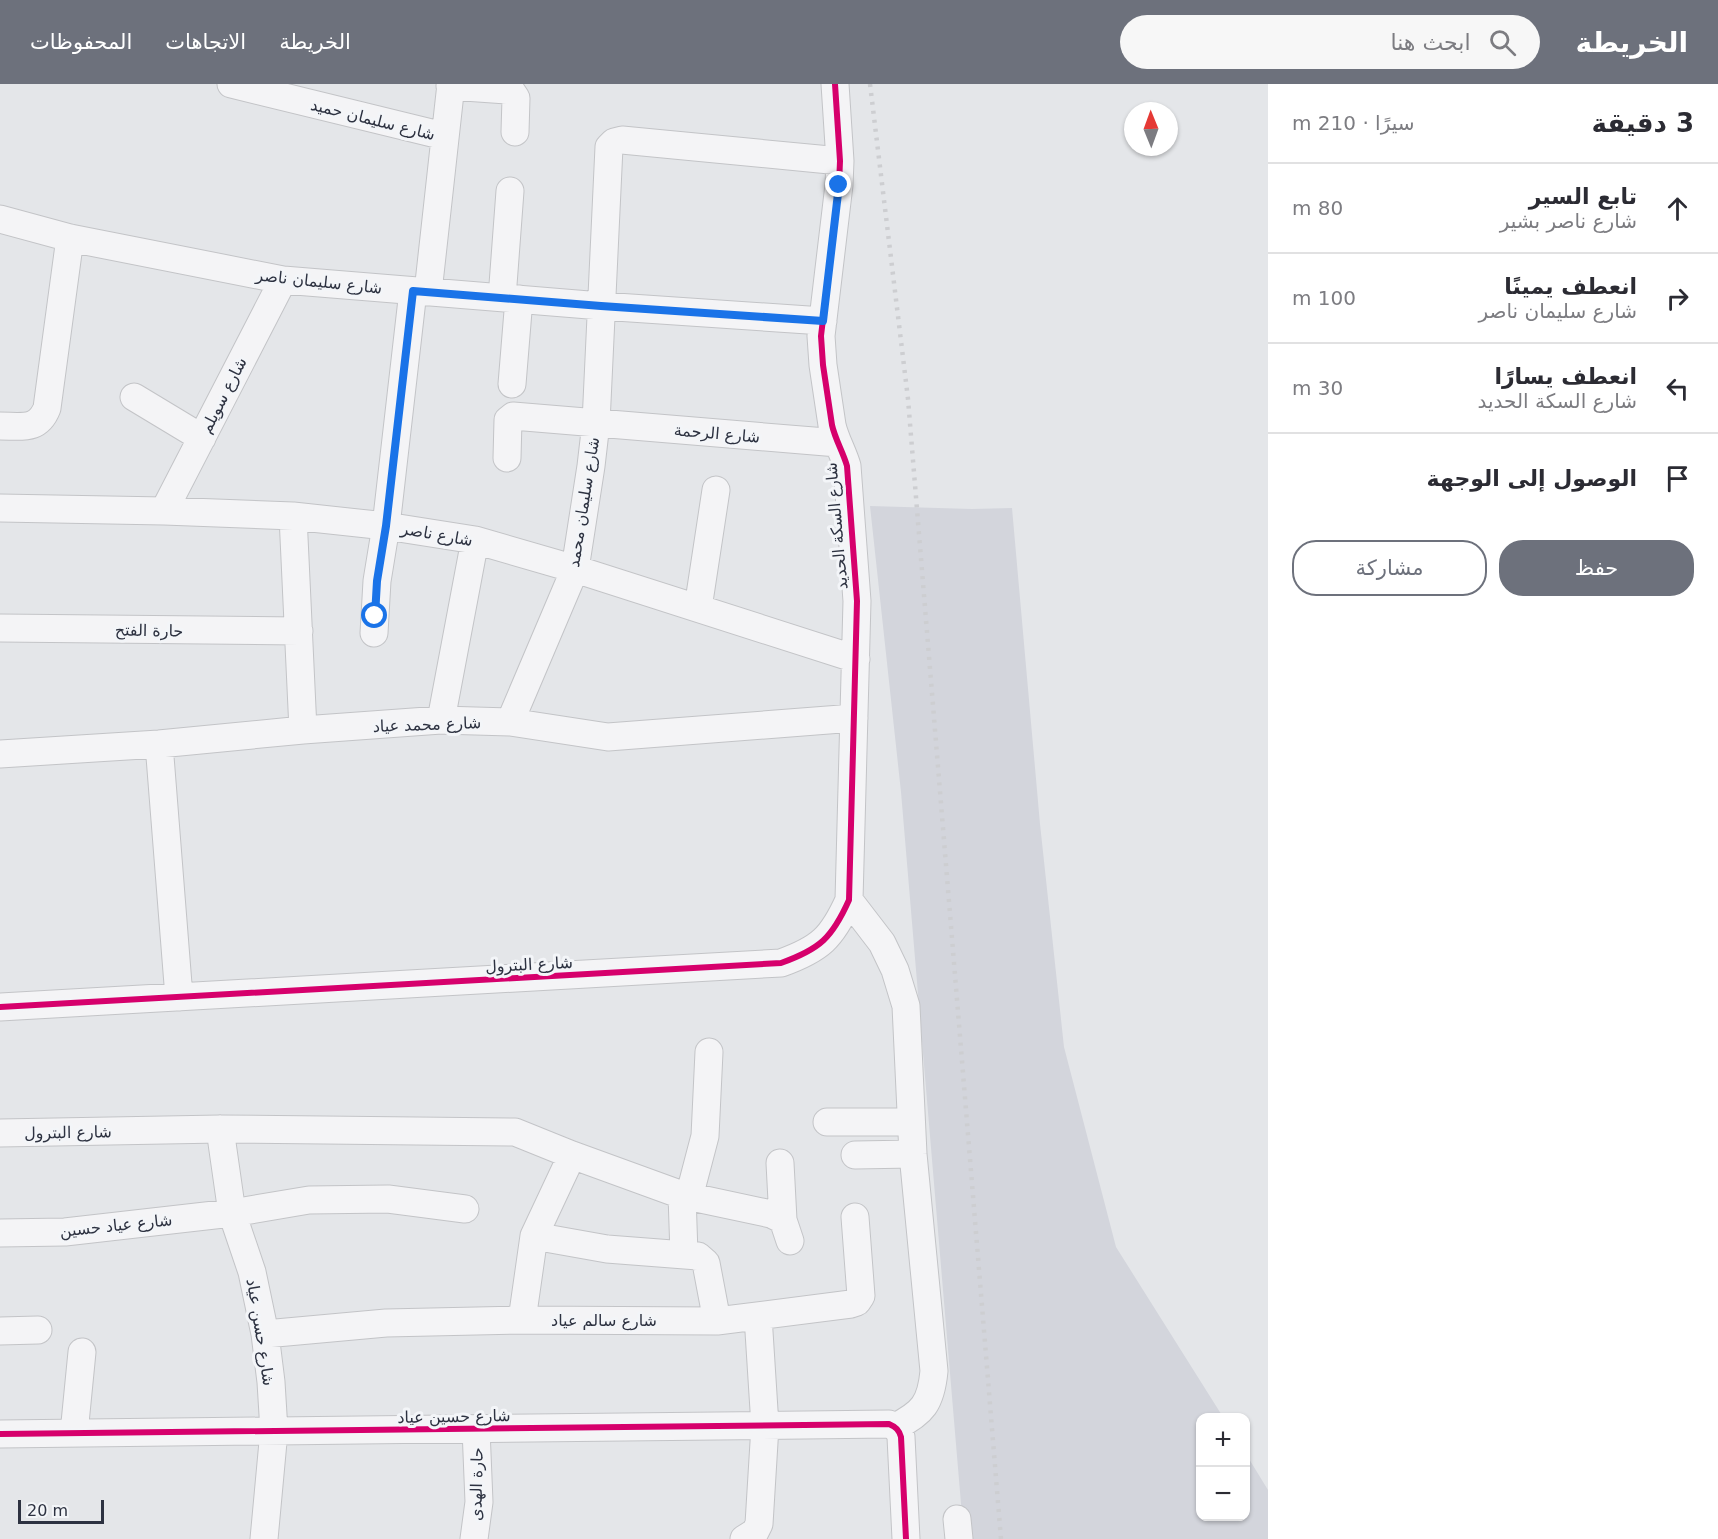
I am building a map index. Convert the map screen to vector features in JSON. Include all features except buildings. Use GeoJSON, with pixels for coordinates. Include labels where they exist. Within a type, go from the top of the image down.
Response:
{"type":"FeatureCollection","features":[{"type":"Feature","properties":{"kind":"street","name":"شارع سليمان حميد"},"geometry":{"type":"LineString","coordinates":[[231,84],[444,136]]}},
{"type":"Feature","properties":{"kind":"street","name":"شارع السكة الحديد"},"geometry":{"type":"LineString","coordinates":[[835,84],[840,161],[839,185],[821,336],[832,425],[847,466],[849,488],[856,574],[854,718]]}},
{"type":"Feature","properties":{"kind":"street"},"geometry":{"type":"LineString","coordinates":[[374,633],[377,581],[450,85],[512,92],[516,99],[515,132]]}},
{"type":"Feature","properties":{"kind":"street","name":"شارع سليمان محمد"},"geometry":{"type":"LineString","coordinates":[[510,722],[574,569],[596,423],[609,147],[614,142],[622,140],[840,161]]}},
{"type":"Feature","properties":{"kind":"street"},"geometry":{"type":"LineString","coordinates":[[510,191],[512,384]]}},
{"type":"Feature","properties":{"kind":"street","name":"شارع سليمان ناصر"},"geometry":{"type":"LineString","coordinates":[[0,219],[70,238],[283,280],[601,306],[823,321]]}},
{"type":"Feature","properties":{"kind":"street"},"geometry":{"type":"LineString","coordinates":[[0,426],[34,425],[43,419],[47,408],[70,238]]}},
{"type":"Feature","properties":{"kind":"street","name":"شارع سويلم"},"geometry":{"type":"LineString","coordinates":[[164,511],[283,280]]}},
{"type":"Feature","properties":{"kind":"street"},"geometry":{"type":"LineString","coordinates":[[134,397],[202,438]]}},
{"type":"Feature","properties":{"kind":"street","name":"شارع الرحمة"},"geometry":{"type":"LineString","coordinates":[[507,458],[508,420],[513,416],[838,443]]}},
{"type":"Feature","properties":{"kind":"street"},"geometry":{"type":"LineString","coordinates":[[698,608],[716,490]]}},
{"type":"Feature","properties":{"kind":"street","name":"شارع ناصر"},"geometry":{"type":"LineString","coordinates":[[0,508],[293,516],[386,526],[475,540],[574,569],[856,659]]}},
{"type":"Feature","properties":{"kind":"street"},"geometry":{"type":"LineString","coordinates":[[293,516],[303,730]]}},
{"type":"Feature","properties":{"kind":"street"},"geometry":{"type":"LineString","coordinates":[[441,720],[475,540]]}},
{"type":"Feature","properties":{"kind":"street","name":"حارة الفتح"},"geometry":{"type":"LineString","coordinates":[[0,628],[299,631]]}},
{"type":"Feature","properties":{"kind":"street","name":"شارع محمد عياد"},"geometry":{"type":"LineString","coordinates":[[0,754],[159,744],[441,720],[510,722],[608,737],[854,718]]}},
{"type":"Feature","properties":{"kind":"street","name":"شارع البترول"},"geometry":{"type":"LineString","coordinates":[[0,1007],[781,963],[804,955],[824,941],[840,922],[849,900],[854,718]]}},
{"type":"Feature","properties":{"kind":"street"},"geometry":{"type":"LineString","coordinates":[[159,744],[179,997]]}},
{"type":"Feature","properties":{"kind":"street"},"geometry":{"type":"LineString","coordinates":[[849,900],[882,943],[895,970],[906,1006],[913,1154],[934,1371],[932,1389],[924,1406],[898,1432],[906,1539]]}},
{"type":"Feature","properties":{"kind":"street"},"geometry":{"type":"LineString","coordinates":[[684,1254],[686,1196],[705,1137],[709,1052]]}},
{"type":"Feature","properties":{"kind":"street"},"geometry":{"type":"LineString","coordinates":[[828,1122],[911,1122]]}},
{"type":"Feature","properties":{"kind":"street","name":"شارع البترول"},"geometry":{"type":"LineString","coordinates":[[0,1133],[220,1129],[515,1132],[686,1196],[771,1215],[786,1230],[780,1163]]}},
{"type":"Feature","properties":{"kind":"street","name":"شارع حسن عياد"},"geometry":{"type":"LineString","coordinates":[[220,1129],[232,1213],[252,1272],[265,1334],[271,1382],[274,1431],[264,1539]]}},
{"type":"Feature","properties":{"kind":"street"},"geometry":{"type":"LineString","coordinates":[[855,1155],[913,1154]]}},
{"type":"Feature","properties":{"kind":"street"},"geometry":{"type":"LineString","coordinates":[[522,1320],[534,1236],[572,1155]]}},
{"type":"Feature","properties":{"kind":"street","name":"شارع عياد حسين"},"geometry":{"type":"LineString","coordinates":[[0,1233],[65,1232],[232,1213],[309,1200],[387,1198],[465,1209]]}},
{"type":"Feature","properties":{"kind":"street","name":"شارع سالم عياد"},"geometry":{"type":"LineString","coordinates":[[265,1334],[386,1323],[717,1320],[851,1304],[861,1296],[855,1217]]}},
{"type":"Feature","properties":{"kind":"street"},"geometry":{"type":"LineString","coordinates":[[534,1236],[582,1246],[698,1256],[706,1263],[717,1320]]}},
{"type":"Feature","properties":{"kind":"street"},"geometry":{"type":"LineString","coordinates":[[744,1539],[755,1532],[759,1524],[765,1426],[758,1316]]}},
{"type":"Feature","properties":{"kind":"street"},"geometry":{"type":"LineString","coordinates":[[0,1331],[38,1330]]}},
{"type":"Feature","properties":{"kind":"street"},"geometry":{"type":"LineString","coordinates":[[74,1433],[82,1352]]}},
{"type":"Feature","properties":{"kind":"street","name":"شارع حسين عياد"},"geometry":{"type":"LineString","coordinates":[[0,1434],[889,1424],[898,1432]]}},
{"type":"Feature","properties":{"kind":"street","name":"حارة الهدى"},"geometry":{"type":"LineString","coordinates":[[474,1539],[479,1502],[476,1429]]}},
{"type":"Feature","properties":{"kind":"shaded area"},"geometry":{"type":"Polygon","coordinates":[[[870,506],[1012,508],[1040,824],[1064,1047],[1116,1247],[1220,1413],[1196,1413],[1196,1521],[1250,1521],[1250,1461],[1268,1490],[1268,1539],[964,1539],[901,792],[870,506]]]}},
{"type":"Feature","properties":{"kind":"railway"},"geometry":{"type":"LineString","coordinates":[[870,84],[908,399],[1001,1539]]}},
{"type":"Feature","properties":{"kind":"cycle path"},"geometry":{"type":"LineString","coordinates":[[0,1007],[781,963],[806,953],[830,933],[849,900],[857,601],[847,466],[832,425],[821,336],[839,185],[840,161],[835,84]]}},
{"type":"Feature","properties":{"kind":"cycle path"},"geometry":{"type":"LineString","coordinates":[[0,1434],[889,1424],[897,1429],[901,1437],[906,1539]]}},
{"type":"Feature","properties":{"kind":"route"},"geometry":{"type":"LineString","coordinates":[[375,616],[377,581],[386,526],[413,291],[823,321],[839,185]]}}]}
